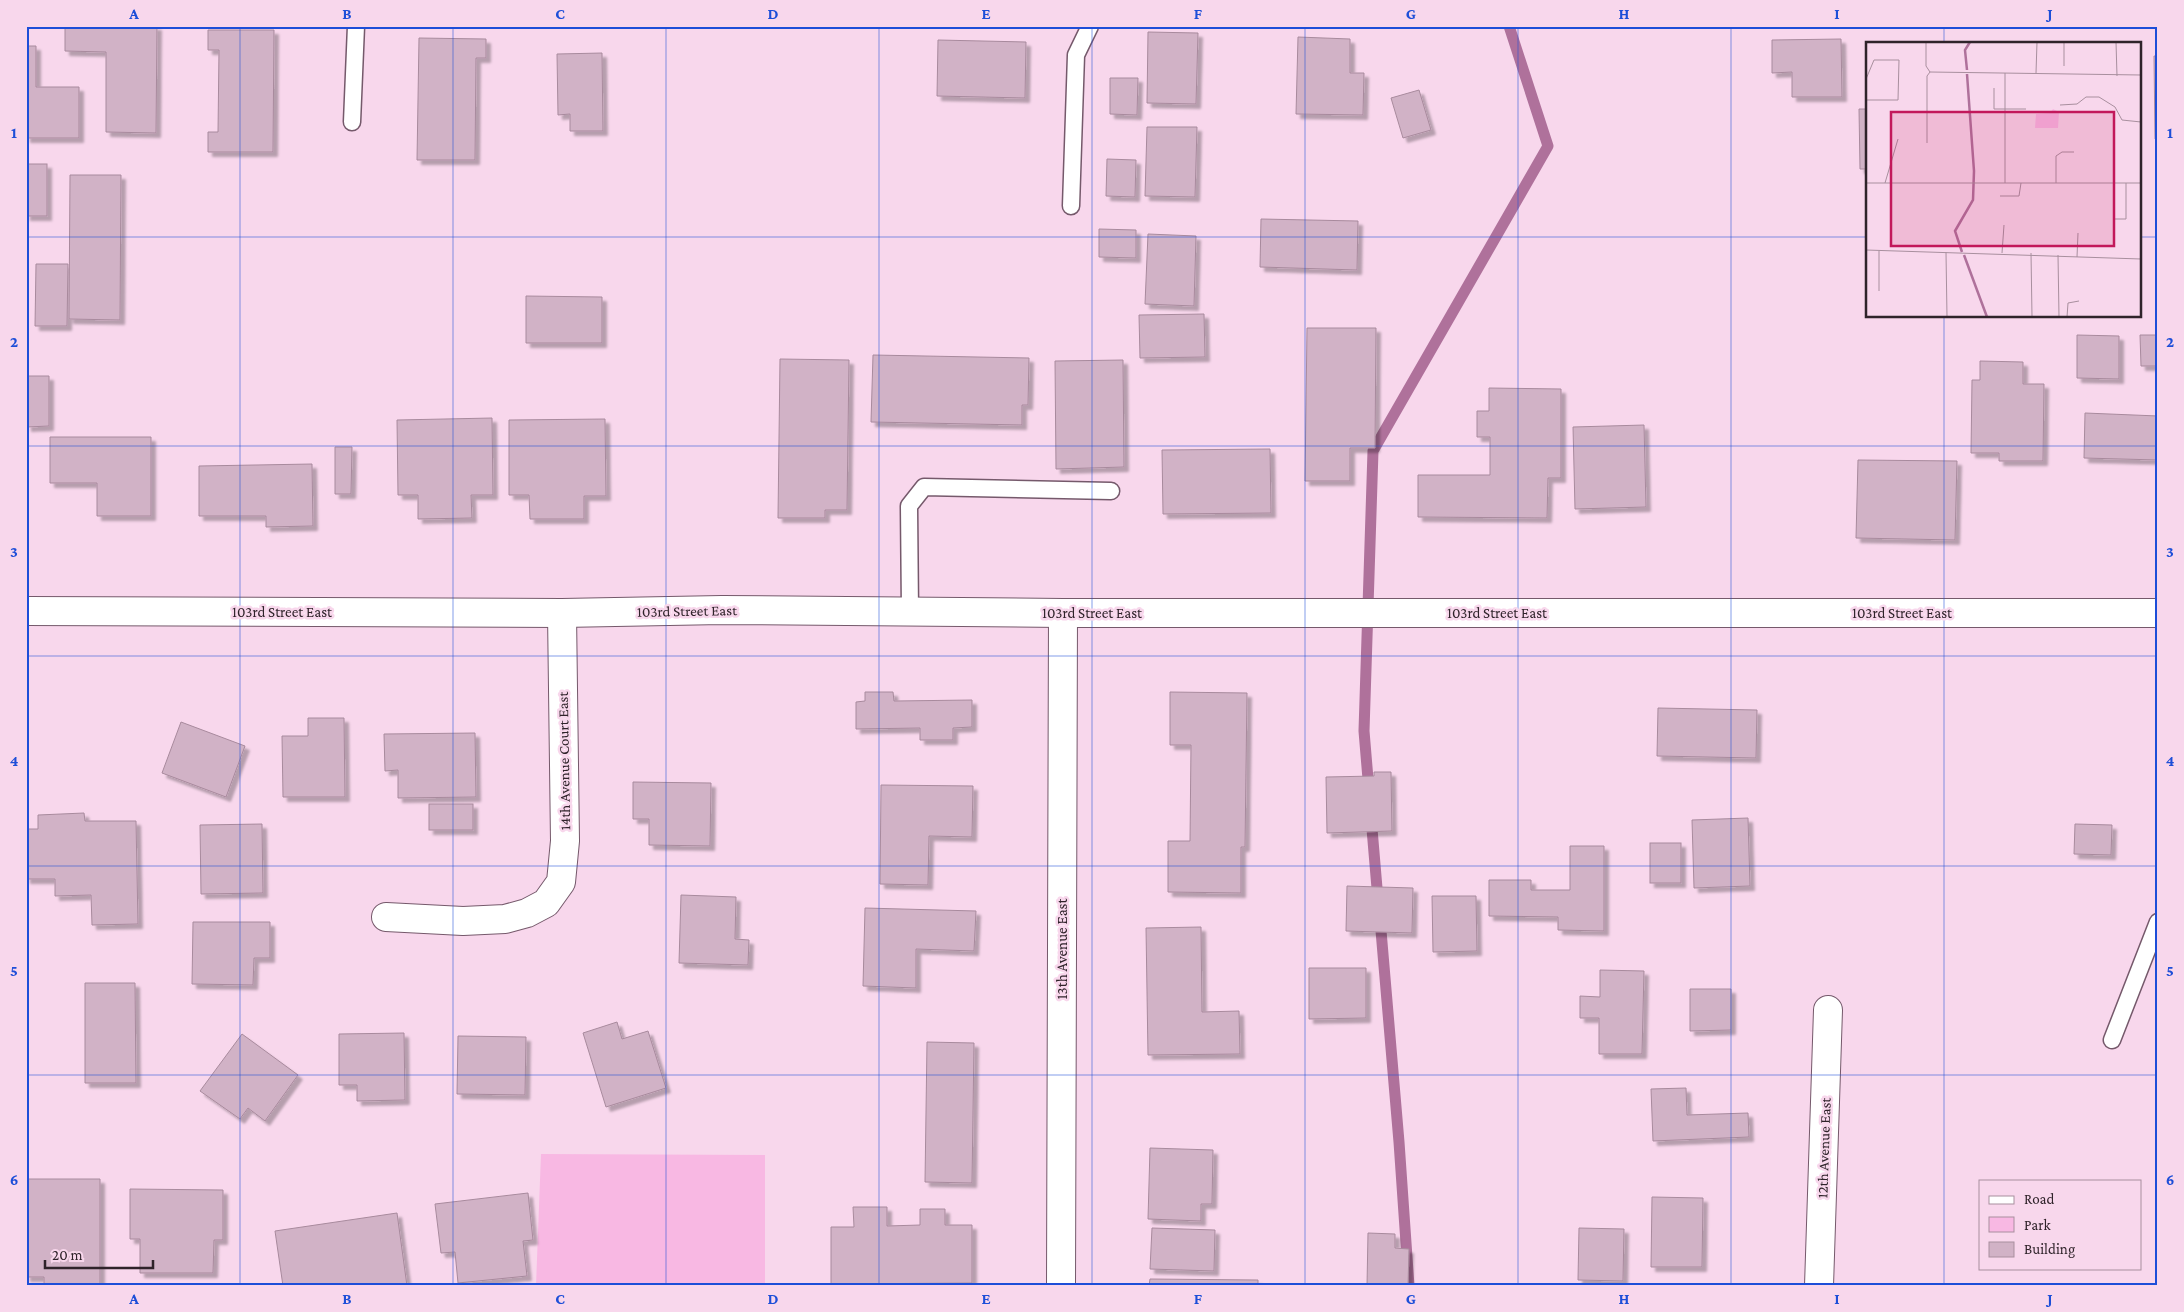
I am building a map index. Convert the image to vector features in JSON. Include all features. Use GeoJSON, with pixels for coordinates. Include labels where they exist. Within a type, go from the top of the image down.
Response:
{"type":"FeatureCollection","features":[{"type":"Feature","properties":{"kind":"street","name":"103rd Street East"},"geometry":{"type":"LineString","coordinates":[[26,611],[562,613],[722,610],[1063,613],[2158,613]]}},
{"type":"Feature","properties":{"kind":"street","name":"14th Avenue Court East"},"geometry":{"type":"LineString","coordinates":[[386,917],[463,921],[505,919],[527,913],[546,903],[561,882],[565,841],[562,613]]}},
{"type":"Feature","properties":{"kind":"street","name":"13th Avenue East"},"geometry":{"type":"LineString","coordinates":[[1061,1286],[1063,613]]}},
{"type":"Feature","properties":{"kind":"street","name":"12th Avenue East"},"geometry":{"type":"LineString","coordinates":[[1819,1286],[1828,1010]]}},
{"type":"Feature","properties":{"kind":"lane"},"geometry":{"type":"LineString","coordinates":[[352,122],[356,26]]}},
{"type":"Feature","properties":{"kind":"lane"},"geometry":{"type":"LineString","coordinates":[[1071,206],[1076,55],[1090,26]]}},
{"type":"Feature","properties":{"kind":"lane"},"geometry":{"type":"LineString","coordinates":[[910,612],[910,506],[924,487],[1111,491]]}},
{"type":"Feature","properties":{"kind":"lane"},"geometry":{"type":"LineString","coordinates":[[2112,1040],[2158,922]]}},
{"type":"Feature","properties":{"kind":"green space"},"geometry":{"type":"Polygon","coordinates":[[[541,1154],[765,1155],[765,1286],[536,1286],[541,1154]]]}},
{"type":"Feature","properties":{"kind":"building"},"geometry":{"type":"Polygon","coordinates":[[[65,26],[157,26],[156,133],[106,132],[106,52],[65,51],[65,26]]]}},
{"type":"Feature","properties":{"kind":"building"},"geometry":{"type":"Polygon","coordinates":[[[208,30],[274,30],[273,152],[208,152],[208,132],[218,132],[219,50],[208,50],[208,30]]]}},
{"type":"Feature","properties":{"kind":"building"},"geometry":{"type":"Polygon","coordinates":[[[1148,32],[1198,33],[1196,104],[1147,103],[1148,32]]]}},
{"type":"Feature","properties":{"kind":"building"},"geometry":{"type":"Polygon","coordinates":[[[1298,37],[1350,39],[1350,73],[1364,73],[1363,115],[1296,114],[1298,37]]]}},
{"type":"Feature","properties":{"kind":"building"},"geometry":{"type":"Polygon","coordinates":[[[419,38],[486,39],[486,58],[476,58],[475,160],[417,160],[419,38]]]}},
{"type":"Feature","properties":{"kind":"building"},"geometry":{"type":"Polygon","coordinates":[[[1841,39],[1842,97],[1792,97],[1792,72],[1772,73],[1772,40],[1841,39]]]}},
{"type":"Feature","properties":{"kind":"building"},"geometry":{"type":"Polygon","coordinates":[[[938,40],[1026,42],[1025,98],[937,96],[938,40]]]}},
{"type":"Feature","properties":{"kind":"building"},"geometry":{"type":"Polygon","coordinates":[[[26,46],[36,46],[36,87],[79,87],[79,138],[26,138],[26,46]]]}},
{"type":"Feature","properties":{"kind":"building"},"geometry":{"type":"Polygon","coordinates":[[[602,53],[603,131],[570,131],[570,114],[558,115],[557,54],[602,53]]]}},
{"type":"Feature","properties":{"kind":"building"},"geometry":{"type":"Polygon","coordinates":[[[2154,56],[2158,56],[2158,139],[2155,139],[2154,56]]]}},
{"type":"Feature","properties":{"kind":"building"},"geometry":{"type":"Polygon","coordinates":[[[1110,78],[1138,78],[1137,115],[1110,114],[1110,78]]]}},
{"type":"Feature","properties":{"kind":"building"},"geometry":{"type":"Polygon","coordinates":[[[1419,90],[1431,130],[1403,138],[1391,98],[1419,90]]]}},
{"type":"Feature","properties":{"kind":"building"},"geometry":{"type":"Polygon","coordinates":[[[1859,109],[1866,109],[1866,169],[1860,169],[1859,109]]]}},
{"type":"Feature","properties":{"kind":"building"},"geometry":{"type":"Polygon","coordinates":[[[1147,127],[1197,127],[1195,197],[1145,196],[1147,127]]]}},
{"type":"Feature","properties":{"kind":"building"},"geometry":{"type":"Polygon","coordinates":[[[1107,159],[1136,160],[1135,197],[1106,196],[1107,159]]]}},
{"type":"Feature","properties":{"kind":"building"},"geometry":{"type":"Polygon","coordinates":[[[26,164],[47,164],[47,216],[26,216],[26,164]]]}},
{"type":"Feature","properties":{"kind":"building"},"geometry":{"type":"Polygon","coordinates":[[[70,175],[121,175],[120,320],[69,319],[70,175]]]}},
{"type":"Feature","properties":{"kind":"building"},"geometry":{"type":"Polygon","coordinates":[[[1261,219],[1358,221],[1357,270],[1260,267],[1261,219]]]}},
{"type":"Feature","properties":{"kind":"building"},"geometry":{"type":"Polygon","coordinates":[[[1099,229],[1136,230],[1136,258],[1099,257],[1099,229]]]}},
{"type":"Feature","properties":{"kind":"building"},"geometry":{"type":"Polygon","coordinates":[[[1148,234],[1196,236],[1194,306],[1145,304],[1148,234]]]}},
{"type":"Feature","properties":{"kind":"building"},"geometry":{"type":"Polygon","coordinates":[[[36,264],[68,264],[67,326],[35,326],[36,264]]]}},
{"type":"Feature","properties":{"kind":"building"},"geometry":{"type":"Polygon","coordinates":[[[526,296],[602,297],[602,343],[526,343],[526,296]]]}},
{"type":"Feature","properties":{"kind":"building"},"geometry":{"type":"Polygon","coordinates":[[[1204,314],[1205,357],[1140,358],[1139,315],[1204,314]]]}},
{"type":"Feature","properties":{"kind":"building"},"geometry":{"type":"Polygon","coordinates":[[[1307,328],[1376,328],[1375,448],[1350,448],[1350,481],[1305,481],[1307,328]]]}},
{"type":"Feature","properties":{"kind":"building"},"geometry":{"type":"Polygon","coordinates":[[[2077,335],[2119,336],[2119,379],[2077,378],[2077,335]]]}},
{"type":"Feature","properties":{"kind":"building"},"geometry":{"type":"Polygon","coordinates":[[[2140,335],[2158,335],[2158,366],[2141,366],[2140,335]]]}},
{"type":"Feature","properties":{"kind":"building"},"geometry":{"type":"Polygon","coordinates":[[[873,355],[1029,358],[1028,405],[1022,405],[1022,425],[871,422],[873,355]]]}},
{"type":"Feature","properties":{"kind":"building"},"geometry":{"type":"Polygon","coordinates":[[[780,359],[849,360],[847,510],[825,510],[825,518],[778,518],[780,359]]]}},
{"type":"Feature","properties":{"kind":"building"},"geometry":{"type":"Polygon","coordinates":[[[1123,360],[1124,467],[1056,469],[1055,361],[1123,360]]]}},
{"type":"Feature","properties":{"kind":"building"},"geometry":{"type":"Polygon","coordinates":[[[1980,361],[2023,362],[2023,384],[2044,384],[2043,461],[1999,461],[1999,453],[1971,453],[1972,380],[1980,380],[1980,361]]]}},
{"type":"Feature","properties":{"kind":"building"},"geometry":{"type":"Polygon","coordinates":[[[26,376],[49,376],[49,426],[27,427],[26,376]]]}},
{"type":"Feature","properties":{"kind":"building"},"geometry":{"type":"Polygon","coordinates":[[[1489,388],[1561,389],[1561,478],[1548,478],[1547,518],[1418,517],[1418,475],[1490,475],[1490,437],[1477,437],[1477,411],[1489,411],[1489,388]]]}},
{"type":"Feature","properties":{"kind":"building"},"geometry":{"type":"Polygon","coordinates":[[[2085,413],[2158,416],[2158,460],[2084,458],[2085,413]]]}},
{"type":"Feature","properties":{"kind":"building"},"geometry":{"type":"Polygon","coordinates":[[[492,418],[493,495],[471,495],[472,518],[418,519],[418,495],[398,495],[397,420],[492,418]]]}},
{"type":"Feature","properties":{"kind":"building"},"geometry":{"type":"Polygon","coordinates":[[[605,419],[606,496],[584,496],[584,519],[530,519],[529,495],[509,495],[509,420],[605,419]]]}},
{"type":"Feature","properties":{"kind":"building"},"geometry":{"type":"Polygon","coordinates":[[[1644,425],[1646,507],[1575,509],[1573,427],[1644,425]]]}},
{"type":"Feature","properties":{"kind":"building"},"geometry":{"type":"Polygon","coordinates":[[[50,437],[151,437],[151,516],[97,516],[97,483],[50,483],[50,437]]]}},
{"type":"Feature","properties":{"kind":"building"},"geometry":{"type":"Polygon","coordinates":[[[335,447],[352,447],[351,494],[335,494],[335,447]]]}},
{"type":"Feature","properties":{"kind":"building"},"geometry":{"type":"Polygon","coordinates":[[[1270,449],[1271,513],[1163,514],[1162,450],[1270,449]]]}},
{"type":"Feature","properties":{"kind":"building"},"geometry":{"type":"Polygon","coordinates":[[[1858,460],[1957,461],[1955,540],[1856,538],[1858,460]]]}},
{"type":"Feature","properties":{"kind":"building"},"geometry":{"type":"Polygon","coordinates":[[[312,464],[313,526],[266,527],[266,516],[199,516],[199,466],[312,464]]]}},
{"type":"Feature","properties":{"kind":"building"},"geometry":{"type":"Polygon","coordinates":[[[865,692],[893,692],[894,701],[972,700],[972,727],[953,728],[953,740],[920,740],[920,728],[856,729],[856,702],[865,701],[865,692]]]}},
{"type":"Feature","properties":{"kind":"building"},"geometry":{"type":"Polygon","coordinates":[[[1170,692],[1247,693],[1245,847],[1241,847],[1241,893],[1168,892],[1168,841],[1190,841],[1191,745],[1170,745],[1170,692]]]}},
{"type":"Feature","properties":{"kind":"building"},"geometry":{"type":"Polygon","coordinates":[[[1658,708],[1757,710],[1756,758],[1657,756],[1658,708]]]}},
{"type":"Feature","properties":{"kind":"building"},"geometry":{"type":"Polygon","coordinates":[[[308,718],[344,718],[345,797],[283,797],[282,736],[308,736],[308,718]]]}},
{"type":"Feature","properties":{"kind":"building"},"geometry":{"type":"Polygon","coordinates":[[[181,722],[245,746],[226,797],[162,773],[181,722]]]}},
{"type":"Feature","properties":{"kind":"building"},"geometry":{"type":"Polygon","coordinates":[[[475,733],[476,797],[398,798],[398,770],[385,771],[384,734],[475,733]]]}},
{"type":"Feature","properties":{"kind":"building"},"geometry":{"type":"Polygon","coordinates":[[[1374,772],[1391,772],[1392,831],[1327,833],[1326,777],[1374,776],[1374,772]]]}},
{"type":"Feature","properties":{"kind":"building"},"geometry":{"type":"Polygon","coordinates":[[[633,782],[711,783],[710,846],[649,845],[649,819],[633,819],[633,782]]]}},
{"type":"Feature","properties":{"kind":"building"},"geometry":{"type":"Polygon","coordinates":[[[881,785],[973,786],[972,837],[929,836],[928,885],[880,884],[881,785]]]}},
{"type":"Feature","properties":{"kind":"building"},"geometry":{"type":"Polygon","coordinates":[[[429,804],[473,804],[473,830],[429,830],[429,804]]]}},
{"type":"Feature","properties":{"kind":"building"},"geometry":{"type":"Polygon","coordinates":[[[84,813],[85,821],[136,821],[138,924],[92,925],[91,895],[55,896],[55,879],[26,879],[26,829],[38,829],[38,815],[84,813]]]}},
{"type":"Feature","properties":{"kind":"building"},"geometry":{"type":"Polygon","coordinates":[[[1748,818],[1750,886],[1694,888],[1692,820],[1748,818]]]}},
{"type":"Feature","properties":{"kind":"building"},"geometry":{"type":"Polygon","coordinates":[[[262,824],[263,893],[201,894],[200,825],[262,824]]]}},
{"type":"Feature","properties":{"kind":"building"},"geometry":{"type":"Polygon","coordinates":[[[2075,824],[2112,825],[2111,855],[2074,854],[2075,824]]]}},
{"type":"Feature","properties":{"kind":"building"},"geometry":{"type":"Polygon","coordinates":[[[1650,843],[1681,843],[1681,883],[1650,883],[1650,843]]]}},
{"type":"Feature","properties":{"kind":"building"},"geometry":{"type":"Polygon","coordinates":[[[1570,846],[1604,846],[1604,931],[1558,930],[1558,917],[1489,916],[1489,880],[1531,880],[1531,890],[1570,890],[1570,846]]]}},
{"type":"Feature","properties":{"kind":"building"},"geometry":{"type":"Polygon","coordinates":[[[1347,886],[1413,888],[1412,933],[1346,931],[1347,886]]]}},
{"type":"Feature","properties":{"kind":"building"},"geometry":{"type":"Polygon","coordinates":[[[681,895],[736,897],[735,939],[749,940],[748,965],[679,963],[681,895]]]}},
{"type":"Feature","properties":{"kind":"building"},"geometry":{"type":"Polygon","coordinates":[[[1432,896],[1476,896],[1477,951],[1433,952],[1432,896]]]}},
{"type":"Feature","properties":{"kind":"building"},"geometry":{"type":"Polygon","coordinates":[[[865,908],[976,911],[974,951],[916,949],[916,988],[863,986],[865,908]]]}},
{"type":"Feature","properties":{"kind":"building"},"geometry":{"type":"Polygon","coordinates":[[[193,922],[270,922],[270,958],[254,958],[253,985],[192,984],[193,922]]]}},
{"type":"Feature","properties":{"kind":"building"},"geometry":{"type":"Polygon","coordinates":[[[1201,927],[1202,1012],[1239,1011],[1240,1054],[1148,1055],[1146,928],[1201,927]]]}},
{"type":"Feature","properties":{"kind":"building"},"geometry":{"type":"Polygon","coordinates":[[[1309,968],[1366,968],[1366,1018],[1309,1019],[1309,968]]]}},
{"type":"Feature","properties":{"kind":"building"},"geometry":{"type":"Polygon","coordinates":[[[1600,970],[1644,971],[1642,1054],[1599,1054],[1599,1018],[1580,1018],[1580,996],[1600,997],[1600,970]]]}},
{"type":"Feature","properties":{"kind":"building"},"geometry":{"type":"Polygon","coordinates":[[[85,983],[135,983],[136,1083],[85,1083],[85,983]]]}},
{"type":"Feature","properties":{"kind":"building"},"geometry":{"type":"Polygon","coordinates":[[[1690,989],[1731,989],[1731,1030],[1690,1031],[1690,989]]]}},
{"type":"Feature","properties":{"kind":"building"},"geometry":{"type":"Polygon","coordinates":[[[617,1022],[622,1039],[648,1031],[666,1088],[606,1107],[583,1033],[617,1022]]]}},
{"type":"Feature","properties":{"kind":"building"},"geometry":{"type":"Polygon","coordinates":[[[404,1033],[405,1100],[357,1101],[357,1085],[339,1085],[339,1034],[404,1033]]]}},
{"type":"Feature","properties":{"kind":"building"},"geometry":{"type":"Polygon","coordinates":[[[242,1034],[298,1075],[265,1121],[248,1108],[240,1119],[200,1091],[242,1034]]]}},
{"type":"Feature","properties":{"kind":"building"},"geometry":{"type":"Polygon","coordinates":[[[458,1036],[526,1037],[525,1095],[457,1094],[458,1036]]]}},
{"type":"Feature","properties":{"kind":"building"},"geometry":{"type":"Polygon","coordinates":[[[927,1042],[974,1043],[972,1183],[925,1182],[927,1042]]]}},
{"type":"Feature","properties":{"kind":"building"},"geometry":{"type":"Polygon","coordinates":[[[1686,1088],[1687,1115],[1748,1113],[1749,1137],[1653,1141],[1651,1089],[1686,1088]]]}},
{"type":"Feature","properties":{"kind":"building"},"geometry":{"type":"Polygon","coordinates":[[[1150,1148],[1213,1150],[1212,1204],[1201,1204],[1201,1221],[1148,1219],[1150,1148]]]}},
{"type":"Feature","properties":{"kind":"building"},"geometry":{"type":"Polygon","coordinates":[[[26,1179],[100,1179],[100,1286],[44,1286],[44,1277],[26,1277],[26,1238],[28,1238],[26,1179]]]}},
{"type":"Feature","properties":{"kind":"building"},"geometry":{"type":"Polygon","coordinates":[[[130,1189],[223,1190],[223,1240],[214,1240],[213,1273],[140,1273],[140,1239],[130,1239],[130,1189]]]}},
{"type":"Feature","properties":{"kind":"building"},"geometry":{"type":"Polygon","coordinates":[[[528,1193],[533,1240],[523,1241],[527,1276],[458,1283],[455,1252],[441,1253],[435,1204],[528,1193]]]}},
{"type":"Feature","properties":{"kind":"building"},"geometry":{"type":"Polygon","coordinates":[[[1652,1197],[1703,1198],[1702,1267],[1651,1267],[1652,1197]]]}},
{"type":"Feature","properties":{"kind":"building"},"geometry":{"type":"Polygon","coordinates":[[[853,1207],[887,1207],[887,1226],[920,1225],[920,1209],[945,1209],[945,1225],[972,1225],[972,1283],[831,1284],[831,1227],[854,1227],[853,1207]]]}},
{"type":"Feature","properties":{"kind":"building"},"geometry":{"type":"Polygon","coordinates":[[[397,1213],[407,1286],[283,1286],[275,1231],[397,1213]]]}},
{"type":"Feature","properties":{"kind":"building"},"geometry":{"type":"Polygon","coordinates":[[[1152,1228],[1215,1230],[1214,1271],[1150,1269],[1152,1228]]]}},
{"type":"Feature","properties":{"kind":"building"},"geometry":{"type":"Polygon","coordinates":[[[1579,1228],[1624,1229],[1623,1281],[1578,1280],[1579,1228]]]}},
{"type":"Feature","properties":{"kind":"building"},"geometry":{"type":"Polygon","coordinates":[[[1368,1233],[1395,1234],[1395,1248],[1409,1249],[1408,1286],[1367,1286],[1368,1233]]]}},
{"type":"Feature","properties":{"kind":"building"},"geometry":{"type":"Polygon","coordinates":[[[1150,1279],[1258,1280],[1258,1286],[1149,1286],[1150,1279]]]}},
{"type":"Feature","properties":{"kind":"waterway"},"geometry":{"type":"LineString","coordinates":[[1369,791],[1364,731],[1373,451],[1548,146],[1509,26]]}},
{"type":"Feature","properties":{"kind":"waterway"},"geometry":{"type":"LineString","coordinates":[[1371,817],[1378,900]]}},
{"type":"Feature","properties":{"kind":"waterway"},"geometry":{"type":"LineString","coordinates":[[1380,919],[1409,1286]]}}]}
